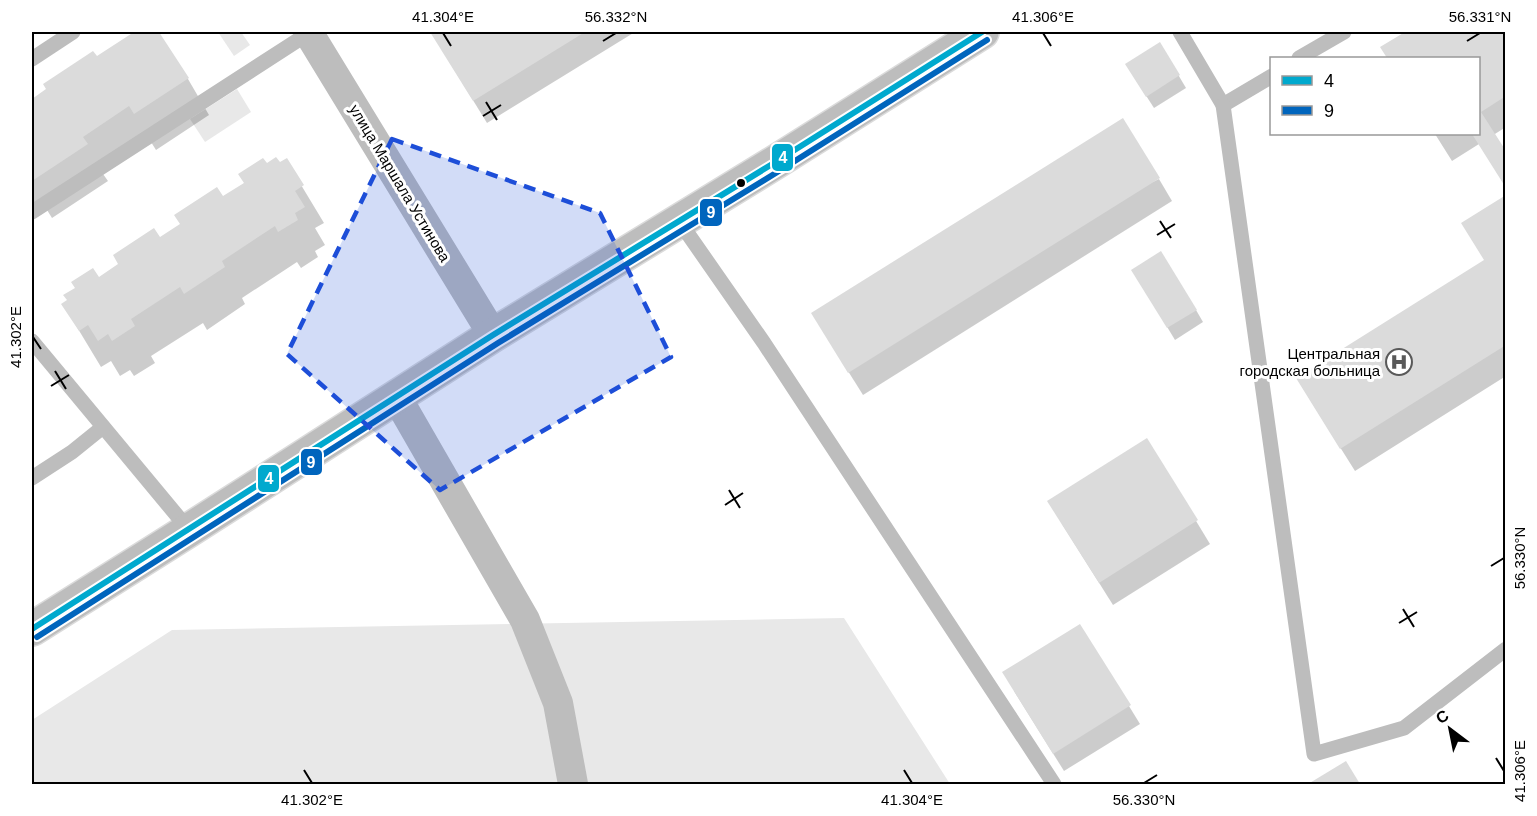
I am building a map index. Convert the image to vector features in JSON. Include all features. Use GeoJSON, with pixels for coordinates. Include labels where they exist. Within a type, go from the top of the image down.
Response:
{"type":"FeatureCollection","features":[{"type":"Feature","properties":{"kind":"main road"},"geometry":{"type":"LineString","coordinates":[[32,629],[493,335],[982,32]]}},
{"type":"Feature","properties":{"kind":"street","name":"улица Маршала Устинова"},"geometry":{"type":"LineString","coordinates":[[308,32],[493,335]]}},
{"type":"Feature","properties":{"kind":"street"},"geometry":{"type":"LineString","coordinates":[[396,396],[525,620],[558,703],[573,784]]}},
{"type":"Feature","properties":{"kind":"lane"},"geometry":{"type":"LineString","coordinates":[[32,59],[73,32]]}},
{"type":"Feature","properties":{"kind":"lane"},"geometry":{"type":"LineString","coordinates":[[32,212],[308,32]]}},
{"type":"Feature","properties":{"kind":"lane"},"geometry":{"type":"LineString","coordinates":[[1180,32],[1223,105],[1314,754],[1404,728],[1506,649]]}},
{"type":"Feature","properties":{"kind":"lane"},"geometry":{"type":"LineString","coordinates":[[1301,57],[1344,32]]}},
{"type":"Feature","properties":{"kind":"lane"},"geometry":{"type":"LineString","coordinates":[[1223,105],[1270,76]]}},
{"type":"Feature","properties":{"kind":"lane"},"geometry":{"type":"LineString","coordinates":[[680,221],[764,343],[1054,784]]}},
{"type":"Feature","properties":{"kind":"lane"},"geometry":{"type":"LineString","coordinates":[[32,341],[189,530]]}},
{"type":"Feature","properties":{"kind":"lane"},"geometry":{"type":"LineString","coordinates":[[32,478],[103,428]]}},
{"type":"Feature","properties":{"kind":"highlighted area"},"geometry":{"type":"Polygon","coordinates":[[[392,139],[600,213],[671,357],[440,490],[287,354],[392,139]]]}},
{"type":"Feature","properties":{"kind":"shaded area"},"geometry":{"type":"Polygon","coordinates":[[[218,32],[241,32],[250,45],[234,56],[218,32]]]}},
{"type":"Feature","properties":{"kind":"shaded area"},"geometry":{"type":"Polygon","coordinates":[[[237,89],[251,112],[205,142],[190,119],[237,89]]]}},
{"type":"Feature","properties":{"kind":"shaded area"},"geometry":{"type":"Polygon","coordinates":[[[844,618],[950,784],[32,784],[32,720],[172,630],[844,618]]]}},
{"type":"Feature","properties":{"kind":"building"},"geometry":{"type":"Polygon","coordinates":[[[134,32],[159,32],[189,78],[134,114],[129,106],[83,137],[88,144],[32,181],[32,99],[46,89],[43,84],[93,51],[97,56],[134,32]]]}},
{"type":"Feature","properties":{"kind":"building"},"geometry":{"type":"Polygon","coordinates":[[[430,32],[585,32],[473,101],[430,32]]]}},
{"type":"Feature","properties":{"kind":"building"},"geometry":{"type":"Polygon","coordinates":[[[1405,32],[1506,32],[1506,96],[1481,112],[1506,151],[1506,188],[1473,135],[1480,135],[1480,57],[1386,57],[1380,47],[1405,32]]]}},
{"type":"Feature","properties":{"kind":"building"},"geometry":{"type":"Polygon","coordinates":[[[1160,42],[1180,75],[1146,97],[1125,64],[1160,42]]]}},
{"type":"Feature","properties":{"kind":"building"},"geometry":{"type":"Polygon","coordinates":[[[1123,118],[1160,178],[848,373],[811,313],[1123,118]]]}},
{"type":"Feature","properties":{"kind":"building"},"geometry":{"type":"Polygon","coordinates":[[[276,157],[280,162],[287,158],[304,185],[295,191],[305,207],[295,213],[298,220],[278,232],[275,226],[222,261],[225,267],[184,294],[180,287],[131,319],[135,326],[112,341],[108,334],[98,341],[88,325],[79,331],[61,304],[67,300],[63,295],[75,288],[71,282],[93,268],[99,277],[118,264],[113,255],[154,228],[160,237],[180,224],[174,215],[217,187],[223,196],[244,183],[238,174],[263,158],[267,163],[276,157]]]}},
{"type":"Feature","properties":{"kind":"building"},"geometry":{"type":"Polygon","coordinates":[[[1506,195],[1506,345],[1340,449],[1296,378],[1484,260],[1461,223],[1506,195]]]}},
{"type":"Feature","properties":{"kind":"building"},"geometry":{"type":"Polygon","coordinates":[[[1161,251],[1197,310],[1167,328],[1131,270],[1161,251]]]}},
{"type":"Feature","properties":{"kind":"building"},"geometry":{"type":"Polygon","coordinates":[[[1147,438],[1198,520],[1099,583],[1047,501],[1147,438]]]}},
{"type":"Feature","properties":{"kind":"building"},"geometry":{"type":"Polygon","coordinates":[[[1080,624],[1131,705],[1053,754],[1002,672],[1080,624]]]}},
{"type":"Feature","properties":{"kind":"building"},"geometry":{"type":"Polygon","coordinates":[[[1346,761],[1360,784],[1308,784],[1346,761]]]}},
{"type":"Feature","properties":{"kind":"transit line","name":"4"},"geometry":{"type":"LineString","coordinates":[[32,629],[493,335],[982,32]]}},
{"type":"Feature","properties":{"kind":"transit line","name":"9"},"geometry":{"type":"LineString","coordinates":[[37,637],[498,343],[987,40]]}},
{"type":"Feature","properties":{"kind":"place","name":"Центральная городская больница"},"geometry":{"type":"Point","coordinates":[1399,362]}}]}
